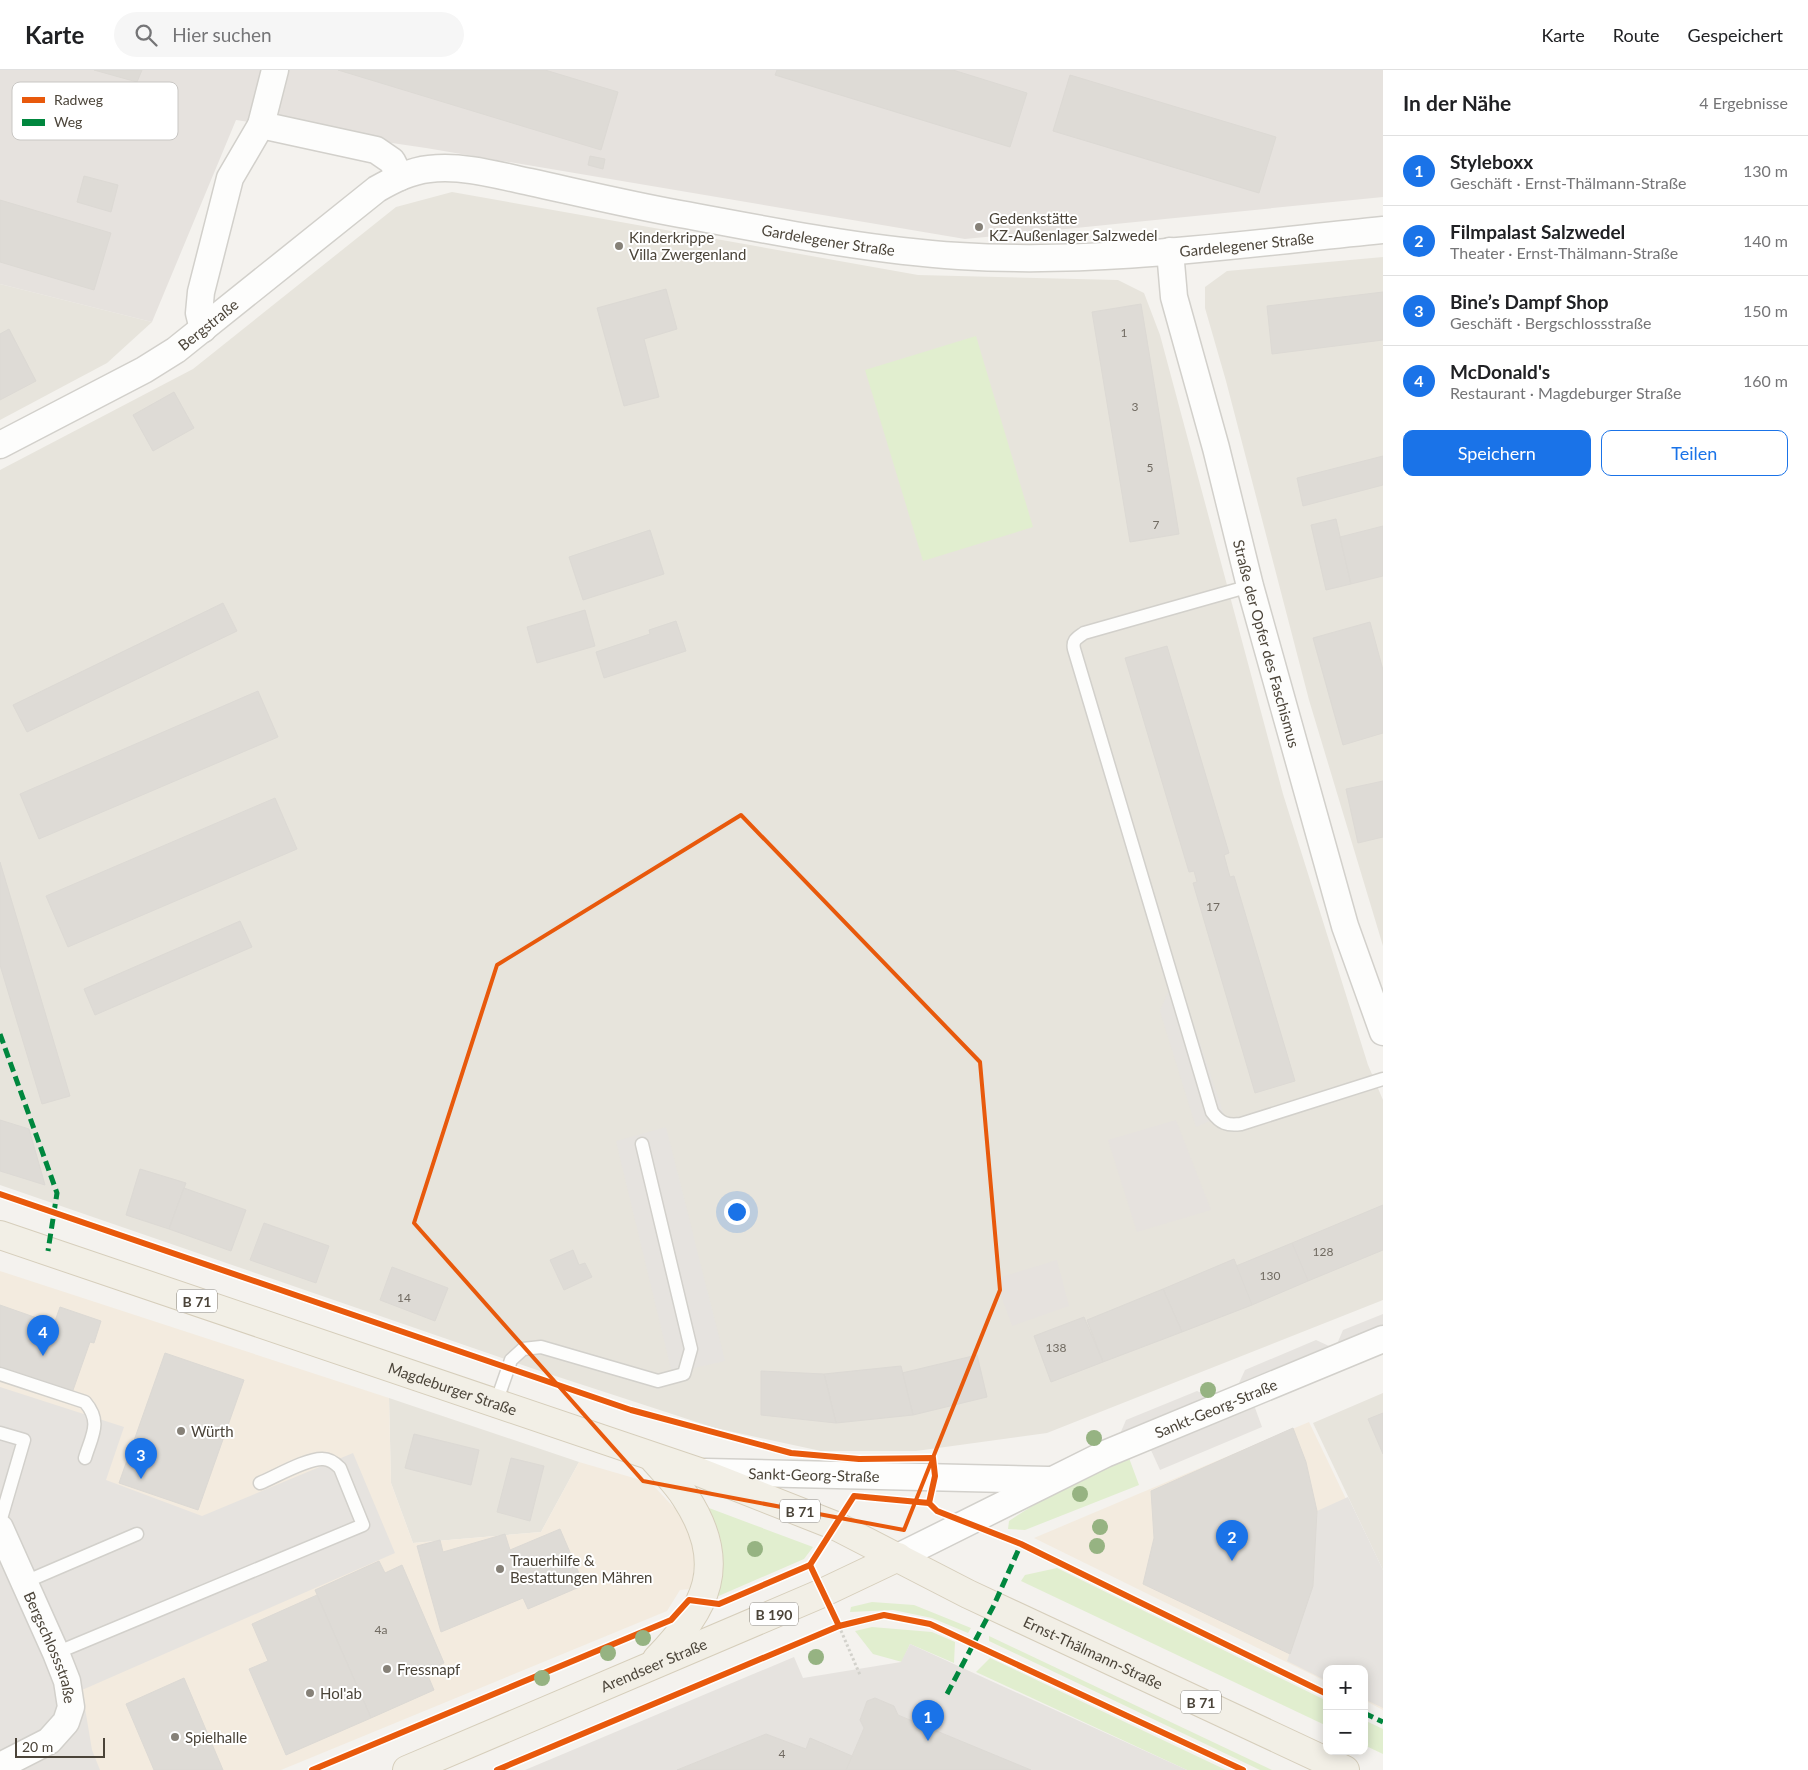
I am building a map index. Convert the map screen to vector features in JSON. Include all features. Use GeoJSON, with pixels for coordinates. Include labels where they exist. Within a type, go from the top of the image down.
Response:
{"type":"FeatureCollection","features":[{"type":"Feature","properties":{"kind":"main road","name":"Magdeburger Straße"},"geometry":{"type":"LineString","coordinates":[[0,1235],[699,1472],[836,1526],[898,1557]]}},
{"type":"Feature","properties":{"kind":"main road"},"geometry":{"type":"LineString","coordinates":[[649,1668],[680,1636],[702,1602],[709,1561],[707,1540],[699,1520],[685,1496],[652,1457]]}},
{"type":"Feature","properties":{"kind":"main road","name":"Arendseer Straße"},"geometry":{"type":"LineString","coordinates":[[407,1770],[820,1594],[898,1557]]}},
{"type":"Feature","properties":{"kind":"main road","name":"Ernst-Thälmann-Straße"},"geometry":{"type":"LineString","coordinates":[[898,1557],[968,1594],[1345,1770]]}},
{"type":"Feature","properties":{"kind":"street"},"geometry":{"type":"LineString","coordinates":[[203,329],[199,313],[201,292],[230,178],[261,125],[275,70]]}},
{"type":"Feature","properties":{"kind":"street"},"geometry":{"type":"LineString","coordinates":[[261,125],[376,150],[392,161],[400,177]]}},
{"type":"Feature","properties":{"kind":"street","name":"Gardelegener Straße"},"geometry":{"type":"LineString","coordinates":[[400,177],[428,169],[467,169],[671,212],[883,249],[960,256],[1079,257],[1170,251],[1383,230]]}},
{"type":"Feature","properties":{"kind":"street","name":"Bergstraße"},"geometry":{"type":"LineString","coordinates":[[0,445],[144,370],[176,350],[377,189],[400,177]]}},
{"type":"Feature","properties":{"kind":"street","name":"Straße der Opfer des Faschismus"},"geometry":{"type":"LineString","coordinates":[[1170,251],[1174,298],[1216,448],[1250,586],[1345,926],[1383,1032]]}},
{"type":"Feature","properties":{"kind":"street","name":"Sankt-Georg-Straße"},"geometry":{"type":"LineString","coordinates":[[898,1557],[1049,1480],[1133,1442],[1383,1339]]}},
{"type":"Feature","properties":{"kind":"street","name":"Sankt-Georg-Straße"},"geometry":{"type":"LineString","coordinates":[[699,1472],[1049,1480]]}},
{"type":"Feature","properties":{"kind":"street","name":"Bergschlossstraße"},"geometry":{"type":"LineString","coordinates":[[0,1528],[56,1653],[66,1681],[71,1707],[66,1722],[49,1741],[0,1766]]}},
{"type":"Feature","properties":{"kind":"lane"},"geometry":{"type":"LineString","coordinates":[[1250,586],[1084,633],[1076,639],[1073,644],[1074,649],[1212,1112],[1219,1121],[1229,1126],[1241,1124],[1383,1079]]}},
{"type":"Feature","properties":{"kind":"lane"},"geometry":{"type":"LineString","coordinates":[[496,1403],[511,1360],[523,1349],[541,1347],[658,1381],[684,1374],[691,1349],[642,1144]]}},
{"type":"Feature","properties":{"kind":"lane"},"geometry":{"type":"LineString","coordinates":[[0,1374],[85,1402],[93,1412],[96,1424],[85,1458]]}},
{"type":"Feature","properties":{"kind":"lane"},"geometry":{"type":"LineString","coordinates":[[0,1433],[24,1440],[0,1522]]}},
{"type":"Feature","properties":{"kind":"lane"},"geometry":{"type":"LineString","coordinates":[[56,1653],[363,1525],[340,1468],[333,1461],[323,1458],[313,1461],[260,1483]]}},
{"type":"Feature","properties":{"kind":"lane"},"geometry":{"type":"LineString","coordinates":[[25,1582],[137,1534]]}},
{"type":"Feature","properties":{"kind":"path"},"geometry":{"type":"LineString","coordinates":[[839,1626],[860,1675]]}},
{"type":"Feature","properties":{"kind":"highlighted area"},"geometry":{"type":"Polygon","coordinates":[[[741,815],[980,1062],[1000,1290],[904,1530],[643,1481],[414,1223],[497,965],[741,815]]]}},
{"type":"Feature","properties":{"kind":"shaded area"},"geometry":{"type":"Polygon","coordinates":[[[0,70],[1383,70],[1383,197],[965,239],[426,148],[236,120],[152,322],[0,284],[0,70]]]}},
{"type":"Feature","properties":{"kind":"shaded area"},"geometry":{"type":"Polygon","coordinates":[[[452,192],[918,275],[1118,280],[1144,293],[1160,335],[1283,794],[1368,1065],[1383,1100],[1383,1300],[1047,1433],[916,1451],[821,1451],[715,1428],[537,1370],[0,1185],[0,470],[193,369],[396,207],[452,192]]]}},
{"type":"Feature","properties":{"kind":"shaded area"},"geometry":{"type":"Polygon","coordinates":[[[1383,257],[1383,946],[1309,700],[1226,381],[1205,308],[1205,287],[1227,271],[1383,257]]]}},
{"type":"Feature","properties":{"kind":"shaded area"},"geometry":{"type":"Polygon","coordinates":[[[0,284],[152,322],[107,363],[0,420],[0,284]]]}},
{"type":"Feature","properties":{"kind":"shaded area"},"geometry":{"type":"Polygon","coordinates":[[[1182,989],[1224,1115],[1196,1127],[1160,1011],[1168,992],[1182,989]]]}},
{"type":"Feature","properties":{"kind":"shaded area"},"geometry":{"type":"Polygon","coordinates":[[[1176,1120],[1211,1210],[1137,1232],[1108,1140],[1176,1120]]]}},
{"type":"Feature","properties":{"kind":"shaded area"},"geometry":{"type":"Polygon","coordinates":[[[666,1127],[725,1361],[672,1373],[616,1141],[666,1127]]]}},
{"type":"Feature","properties":{"kind":"shaded area"},"geometry":{"type":"Polygon","coordinates":[[[1057,1260],[1069,1306],[1012,1326],[995,1279],[1057,1260]]]}},
{"type":"Feature","properties":{"kind":"shaded area"},"geometry":{"type":"Polygon","coordinates":[[[0,1271],[389,1398],[391,1483],[413,1543],[541,1532],[579,1462],[651,1483],[679,1513],[696,1550],[691,1589],[680,1590],[667,1611],[281,1770],[0,1770],[0,1271]]]}},
{"type":"Feature","properties":{"kind":"shaded area"},"geometry":{"type":"Polygon","coordinates":[[[1383,1314],[1383,1325],[1337,1344],[1343,1330],[1383,1314]]]}},
{"type":"Feature","properties":{"kind":"shaded area"},"geometry":{"type":"Polygon","coordinates":[[[1316,1340],[1329,1346],[1239,1383],[1245,1370],[1316,1340]]]}},
{"type":"Feature","properties":{"kind":"shaded area"},"geometry":{"type":"Polygon","coordinates":[[[0,1387],[124,1427],[106,1480],[202,1516],[353,1453],[395,1553],[82,1690],[92,1750],[100,1770],[0,1770],[0,1387]]]}},
{"type":"Feature","properties":{"kind":"shaded area"},"geometry":{"type":"Polygon","coordinates":[[[1197,1391],[1210,1397],[1120,1434],[1126,1420],[1197,1391]]]}},
{"type":"Feature","properties":{"kind":"shaded area"},"geometry":{"type":"Polygon","coordinates":[[[1383,1393],[1383,1570],[1313,1423],[1383,1393]]]}},
{"type":"Feature","properties":{"kind":"shaded area"},"geometry":{"type":"Polygon","coordinates":[[[389,1398],[579,1462],[541,1532],[413,1543],[391,1483],[389,1398]]]}},
{"type":"Feature","properties":{"kind":"shaded area"},"geometry":{"type":"Polygon","coordinates":[[[1254,1405],[1262,1427],[1160,1470],[1150,1448],[1254,1405]]]}},
{"type":"Feature","properties":{"kind":"shaded area"},"geometry":{"type":"Polygon","coordinates":[[[1309,1422],[1383,1576],[1383,1710],[1368,1702],[1368,1665],[1323,1665],[1323,1680],[1034,1538],[1309,1422]]]}},
{"type":"Feature","properties":{"kind":"shaded area"},"geometry":{"type":"Polygon","coordinates":[[[1348,1497],[1383,1570],[1383,1708],[1368,1701],[1368,1665],[1323,1665],[1323,1679],[1287,1661],[1313,1586],[1317,1511],[1348,1497]]]}},
{"type":"Feature","properties":{"kind":"shaded area"},"geometry":{"type":"Polygon","coordinates":[[[910,1644],[1187,1770],[1031,1770],[898,1715],[894,1706],[875,1698],[867,1701],[860,1720],[864,1728],[852,1756],[810,1739],[806,1749],[766,1734],[677,1770],[525,1770],[794,1657],[803,1678],[901,1662],[910,1644]]]}},
{"type":"Feature","properties":{"kind":"green space"},"geometry":{"type":"Polygon","coordinates":[[[976,336],[1033,527],[923,561],[865,370],[976,336]]]}},
{"type":"Feature","properties":{"kind":"green space"},"geometry":{"type":"Polygon","coordinates":[[[1129,1458],[1139,1485],[1025,1530],[1008,1529],[1009,1521],[1038,1503],[1083,1479],[1129,1458]]]}},
{"type":"Feature","properties":{"kind":"green space"},"geometry":{"type":"Polygon","coordinates":[[[709,1508],[813,1547],[804,1559],[714,1598],[718,1587],[721,1564],[719,1542],[709,1508]]]}},
{"type":"Feature","properties":{"kind":"green space"},"geometry":{"type":"Polygon","coordinates":[[[1057,1568],[1323,1699],[1323,1724],[1021,1581],[1025,1575],[1057,1568]]]}},
{"type":"Feature","properties":{"kind":"green space"},"geometry":{"type":"Polygon","coordinates":[[[872,1602],[914,1605],[971,1628],[968,1633],[932,1618],[893,1610],[850,1612],[851,1607],[872,1602]]]}},
{"type":"Feature","properties":{"kind":"green space"},"geometry":{"type":"Polygon","coordinates":[[[872,1627],[932,1632],[955,1642],[954,1663],[910,1644],[902,1662],[873,1654],[855,1631],[872,1627]]]}},
{"type":"Feature","properties":{"kind":"green space"},"geometry":{"type":"Polygon","coordinates":[[[989,1636],[1272,1770],[1260,1770],[989,1641],[989,1636]]]}},
{"type":"Feature","properties":{"kind":"green space"},"geometry":{"type":"Polygon","coordinates":[[[990,1658],[1226,1770],[1187,1770],[976,1672],[990,1658]]]}},
{"type":"Feature","properties":{"kind":"green space"},"geometry":{"type":"Polygon","coordinates":[[[1368,1722],[1383,1729],[1383,1754],[1368,1747],[1368,1722]]]}},
{"type":"Feature","properties":{"kind":"building"},"geometry":{"type":"Polygon","coordinates":[[[94,70],[142,70],[137,82],[94,70]]]}},
{"type":"Feature","properties":{"kind":"building"},"geometry":{"type":"Polygon","coordinates":[[[338,70],[545,70],[618,92],[601,150],[338,70]]]}},
{"type":"Feature","properties":{"kind":"building"},"geometry":{"type":"Polygon","coordinates":[[[777,70],[953,70],[1027,93],[1010,147],[775,75],[777,70]]]}},
{"type":"Feature","properties":{"kind":"building"},"geometry":{"type":"Polygon","coordinates":[[[1070,75],[1276,137],[1259,193],[1053,131],[1070,75]]]}},
{"type":"Feature","properties":{"kind":"building"},"geometry":{"type":"Polygon","coordinates":[[[590,156],[605,159],[603,169],[588,165],[590,156]]]}},
{"type":"Feature","properties":{"kind":"building"},"geometry":{"type":"Polygon","coordinates":[[[84,176],[118,185],[111,212],[77,202],[84,176]]]}},
{"type":"Feature","properties":{"kind":"building"},"geometry":{"type":"Polygon","coordinates":[[[0,200],[111,233],[94,290],[0,262],[0,200]]]}},
{"type":"Feature","properties":{"kind":"building"},"geometry":{"type":"Polygon","coordinates":[[[666,289],[677,329],[644,339],[659,397],[624,406],[597,308],[666,289]]]}},
{"type":"Feature","properties":{"kind":"building"},"geometry":{"type":"Polygon","coordinates":[[[1383,292],[1383,340],[1272,354],[1267,306],[1383,292]]]}},
{"type":"Feature","properties":{"kind":"building"},"geometry":{"type":"Polygon","coordinates":[[[1141,304],[1179,534],[1130,542],[1092,312],[1141,304]]]}},
{"type":"Feature","properties":{"kind":"building"},"geometry":{"type":"Polygon","coordinates":[[[9,329],[36,381],[0,400],[0,334],[9,329]]]}},
{"type":"Feature","properties":{"kind":"building"},"geometry":{"type":"Polygon","coordinates":[[[174,392],[194,428],[153,451],[133,415],[174,392]]]}},
{"type":"Feature","properties":{"kind":"building"},"geometry":{"type":"Polygon","coordinates":[[[1383,456],[1383,485],[1303,506],[1297,478],[1383,456]]]}},
{"type":"Feature","properties":{"kind":"building"},"geometry":{"type":"Polygon","coordinates":[[[1336,519],[1351,584],[1326,590],[1311,525],[1336,519]]]}},
{"type":"Feature","properties":{"kind":"building"},"geometry":{"type":"Polygon","coordinates":[[[1383,526],[1383,576],[1351,584],[1340,537],[1383,526]]]}},
{"type":"Feature","properties":{"kind":"building"},"geometry":{"type":"Polygon","coordinates":[[[650,530],[664,574],[583,600],[569,557],[650,530]]]}},
{"type":"Feature","properties":{"kind":"building"},"geometry":{"type":"Polygon","coordinates":[[[223,603],[237,631],[27,732],[13,705],[223,603]]]}},
{"type":"Feature","properties":{"kind":"building"},"geometry":{"type":"Polygon","coordinates":[[[585,610],[595,646],[537,663],[527,627],[585,610]]]}},
{"type":"Feature","properties":{"kind":"building"},"geometry":{"type":"Polygon","coordinates":[[[676,621],[686,651],[604,678],[596,652],[650,634],[649,630],[676,621]]]}},
{"type":"Feature","properties":{"kind":"building"},"geometry":{"type":"Polygon","coordinates":[[[1370,622],[1383,670],[1383,733],[1343,745],[1313,638],[1370,622]]]}},
{"type":"Feature","properties":{"kind":"building"},"geometry":{"type":"Polygon","coordinates":[[[1167,646],[1229,853],[1224,855],[1230,877],[1234,876],[1295,1081],[1255,1093],[1193,883],[1197,882],[1194,871],[1189,872],[1125,658],[1167,646]]]}},
{"type":"Feature","properties":{"kind":"building"},"geometry":{"type":"Polygon","coordinates":[[[258,691],[278,737],[39,839],[20,794],[258,691]]]}},
{"type":"Feature","properties":{"kind":"building"},"geometry":{"type":"Polygon","coordinates":[[[1383,781],[1383,837],[1358,843],[1346,789],[1383,781]]]}},
{"type":"Feature","properties":{"kind":"building"},"geometry":{"type":"Polygon","coordinates":[[[275,798],[297,849],[68,947],[46,896],[275,798]]]}},
{"type":"Feature","properties":{"kind":"building"},"geometry":{"type":"Polygon","coordinates":[[[0,862],[70,1096],[42,1104],[0,965],[0,862]]]}},
{"type":"Feature","properties":{"kind":"building"},"geometry":{"type":"Polygon","coordinates":[[[240,921],[252,947],[95,1015],[84,989],[240,921]]]}},
{"type":"Feature","properties":{"kind":"building"},"geometry":{"type":"Polygon","coordinates":[[[0,1120],[29,1129],[45,1185],[0,1171],[0,1120]]]}},
{"type":"Feature","properties":{"kind":"building"},"geometry":{"type":"Polygon","coordinates":[[[140,1169],[186,1183],[169,1229],[126,1215],[140,1169]]]}},
{"type":"Feature","properties":{"kind":"building"},"geometry":{"type":"Polygon","coordinates":[[[184,1188],[246,1210],[231,1251],[169,1229],[184,1188]]]}},
{"type":"Feature","properties":{"kind":"building"},"geometry":{"type":"Polygon","coordinates":[[[1383,1205],[1383,1250],[1308,1281],[1292,1243],[1383,1205]]]}},
{"type":"Feature","properties":{"kind":"building"},"geometry":{"type":"Polygon","coordinates":[[[264,1223],[329,1246],[316,1283],[250,1260],[264,1223]]]}},
{"type":"Feature","properties":{"kind":"building"},"geometry":{"type":"Polygon","coordinates":[[[1292,1243],[1308,1281],[1252,1305],[1236,1266],[1292,1243]]]}},
{"type":"Feature","properties":{"kind":"building"},"geometry":{"type":"Polygon","coordinates":[[[573,1250],[579,1265],[585,1263],[592,1277],[564,1290],[550,1260],[573,1250]]]}},
{"type":"Feature","properties":{"kind":"building"},"geometry":{"type":"Polygon","coordinates":[[[1234,1259],[1252,1305],[1182,1332],[1163,1289],[1234,1259]]]}},
{"type":"Feature","properties":{"kind":"building"},"geometry":{"type":"Polygon","coordinates":[[[392,1267],[448,1288],[435,1321],[380,1300],[392,1267]]]}},
{"type":"Feature","properties":{"kind":"building"},"geometry":{"type":"Polygon","coordinates":[[[1163,1289],[1182,1332],[1103,1362],[1087,1320],[1163,1289]]]}},
{"type":"Feature","properties":{"kind":"building"},"geometry":{"type":"Polygon","coordinates":[[[0,1305],[54,1324],[60,1307],[101,1321],[94,1343],[90,1342],[72,1393],[0,1368],[0,1305]]]}},
{"type":"Feature","properties":{"kind":"building"},"geometry":{"type":"Polygon","coordinates":[[[1084,1317],[1103,1362],[1051,1382],[1034,1336],[1084,1317]]]}},
{"type":"Feature","properties":{"kind":"building"},"geometry":{"type":"Polygon","coordinates":[[[165,1353],[244,1380],[198,1510],[119,1483],[165,1353]]]}},
{"type":"Feature","properties":{"kind":"building"},"geometry":{"type":"Polygon","coordinates":[[[977,1355],[987,1397],[913,1415],[902,1373],[977,1355]]]}},
{"type":"Feature","properties":{"kind":"building"},"geometry":{"type":"Polygon","coordinates":[[[901,1366],[913,1415],[836,1423],[824,1374],[901,1366]]]}},
{"type":"Feature","properties":{"kind":"building"},"geometry":{"type":"Polygon","coordinates":[[[761,1371],[824,1374],[836,1423],[761,1415],[761,1371]]]}},
{"type":"Feature","properties":{"kind":"building"},"geometry":{"type":"Polygon","coordinates":[[[1383,1413],[1383,1454],[1368,1419],[1383,1413]]]}},
{"type":"Feature","properties":{"kind":"building"},"geometry":{"type":"Polygon","coordinates":[[[1293,1428],[1306,1462],[1317,1511],[1313,1586],[1290,1654],[1143,1584],[1154,1538],[1151,1491],[1293,1428]]]}},
{"type":"Feature","properties":{"kind":"building"},"geometry":{"type":"Polygon","coordinates":[[[414,1434],[479,1450],[471,1485],[405,1468],[414,1434]]]}},
{"type":"Feature","properties":{"kind":"building"},"geometry":{"type":"Polygon","coordinates":[[[511,1458],[544,1466],[530,1521],[497,1512],[511,1458]]]}},
{"type":"Feature","properties":{"kind":"building","name":"Trauerhilfe & Bestattungen Mähren"},"geometry":{"type":"Polygon","coordinates":[[[560,1529],[584,1585],[528,1609],[523,1598],[441,1632],[417,1546],[440,1540],[443,1552],[505,1534],[510,1550],[560,1529]]]}},
{"type":"Feature","properties":{"kind":"building"},"geometry":{"type":"Polygon","coordinates":[[[379,1561],[385,1573],[402,1565],[444,1663],[426,1671],[434,1690],[371,1718],[315,1590],[379,1561]]]}},
{"type":"Feature","properties":{"kind":"building","name":"Hol'ab"},"geometry":{"type":"Polygon","coordinates":[[[317,1595],[371,1718],[286,1755],[249,1669],[268,1661],[252,1624],[317,1595]]]}},
{"type":"Feature","properties":{"kind":"building","name":"Spielhalle"},"geometry":{"type":"Polygon","coordinates":[[[184,1678],[223,1770],[154,1770],[126,1704],[184,1678]]]}},
{"type":"Feature","properties":{"kind":"building"},"geometry":{"type":"Polygon","coordinates":[[[875,1698],[894,1706],[898,1715],[1031,1770],[846,1770],[864,1728],[860,1720],[867,1701],[875,1698]]]}},
{"type":"Feature","properties":{"kind":"building"},"geometry":{"type":"Polygon","coordinates":[[[766,1734],[806,1749],[810,1738],[852,1756],[846,1770],[677,1770],[766,1734]]]}},
{"type":"Feature","properties":{"kind":"marked path"},"geometry":{"type":"LineString","coordinates":[[0,1034],[57,1193],[48,1251]]}},
{"type":"Feature","properties":{"kind":"marked path"},"geometry":{"type":"LineString","coordinates":[[947,1694],[994,1605],[1021,1544]]}},
{"type":"Feature","properties":{"kind":"marked path"},"geometry":{"type":"LineString","coordinates":[[1368,1715],[1383,1722]]}},
{"type":"Feature","properties":{"kind":"cycle path"},"geometry":{"type":"LineString","coordinates":[[0,1194],[631,1410],[791,1453],[859,1459],[933,1458],[935,1476],[929,1503],[937,1511],[1021,1544],[1323,1692]]}},
{"type":"Feature","properties":{"kind":"cycle path"},"geometry":{"type":"LineString","coordinates":[[312,1770],[671,1620],[689,1600],[719,1604],[810,1565],[854,1496],[929,1503]]}},
{"type":"Feature","properties":{"kind":"cycle path"},"geometry":{"type":"LineString","coordinates":[[810,1565],[839,1626]]}},
{"type":"Feature","properties":{"kind":"cycle path"},"geometry":{"type":"LineString","coordinates":[[497,1770],[839,1626],[884,1615],[930,1624],[1243,1770]]}},
{"type":"Feature","properties":{"kind":"place","name":"Gedenkstätte KZ-Außenlager Salzwedel"},"geometry":{"type":"Point","coordinates":[979,227]}},
{"type":"Feature","properties":{"kind":"place","name":"Kinderkrippe Villa Zwergenland"},"geometry":{"type":"Point","coordinates":[619,246]}},
{"type":"Feature","properties":{"kind":"place","name":"McDonald's"},"geometry":{"type":"Point","coordinates":[43,1356]}},
{"type":"Feature","properties":{"kind":"place","name":"Würth"},"geometry":{"type":"Point","coordinates":[181,1431]}},
{"type":"Feature","properties":{"kind":"place","name":"Bine’s Dampf Shop"},"geometry":{"type":"Point","coordinates":[141,1479]}},
{"type":"Feature","properties":{"kind":"place","name":"Filmpalast Salzwedel"},"geometry":{"type":"Point","coordinates":[1232,1561]}},
{"type":"Feature","properties":{"kind":"place","name":"Trauerhilfe & Bestattungen Mähren"},"geometry":{"type":"Point","coordinates":[500,1569]}},
{"type":"Feature","properties":{"kind":"place","name":"Fressnapf"},"geometry":{"type":"Point","coordinates":[387,1669]}},
{"type":"Feature","properties":{"kind":"place","name":"Hol'ab"},"geometry":{"type":"Point","coordinates":[310,1693]}},
{"type":"Feature","properties":{"kind":"place","name":"Spielhalle"},"geometry":{"type":"Point","coordinates":[175,1737]}},
{"type":"Feature","properties":{"kind":"place","name":"Styleboxx"},"geometry":{"type":"Point","coordinates":[928,1741]}}]}
